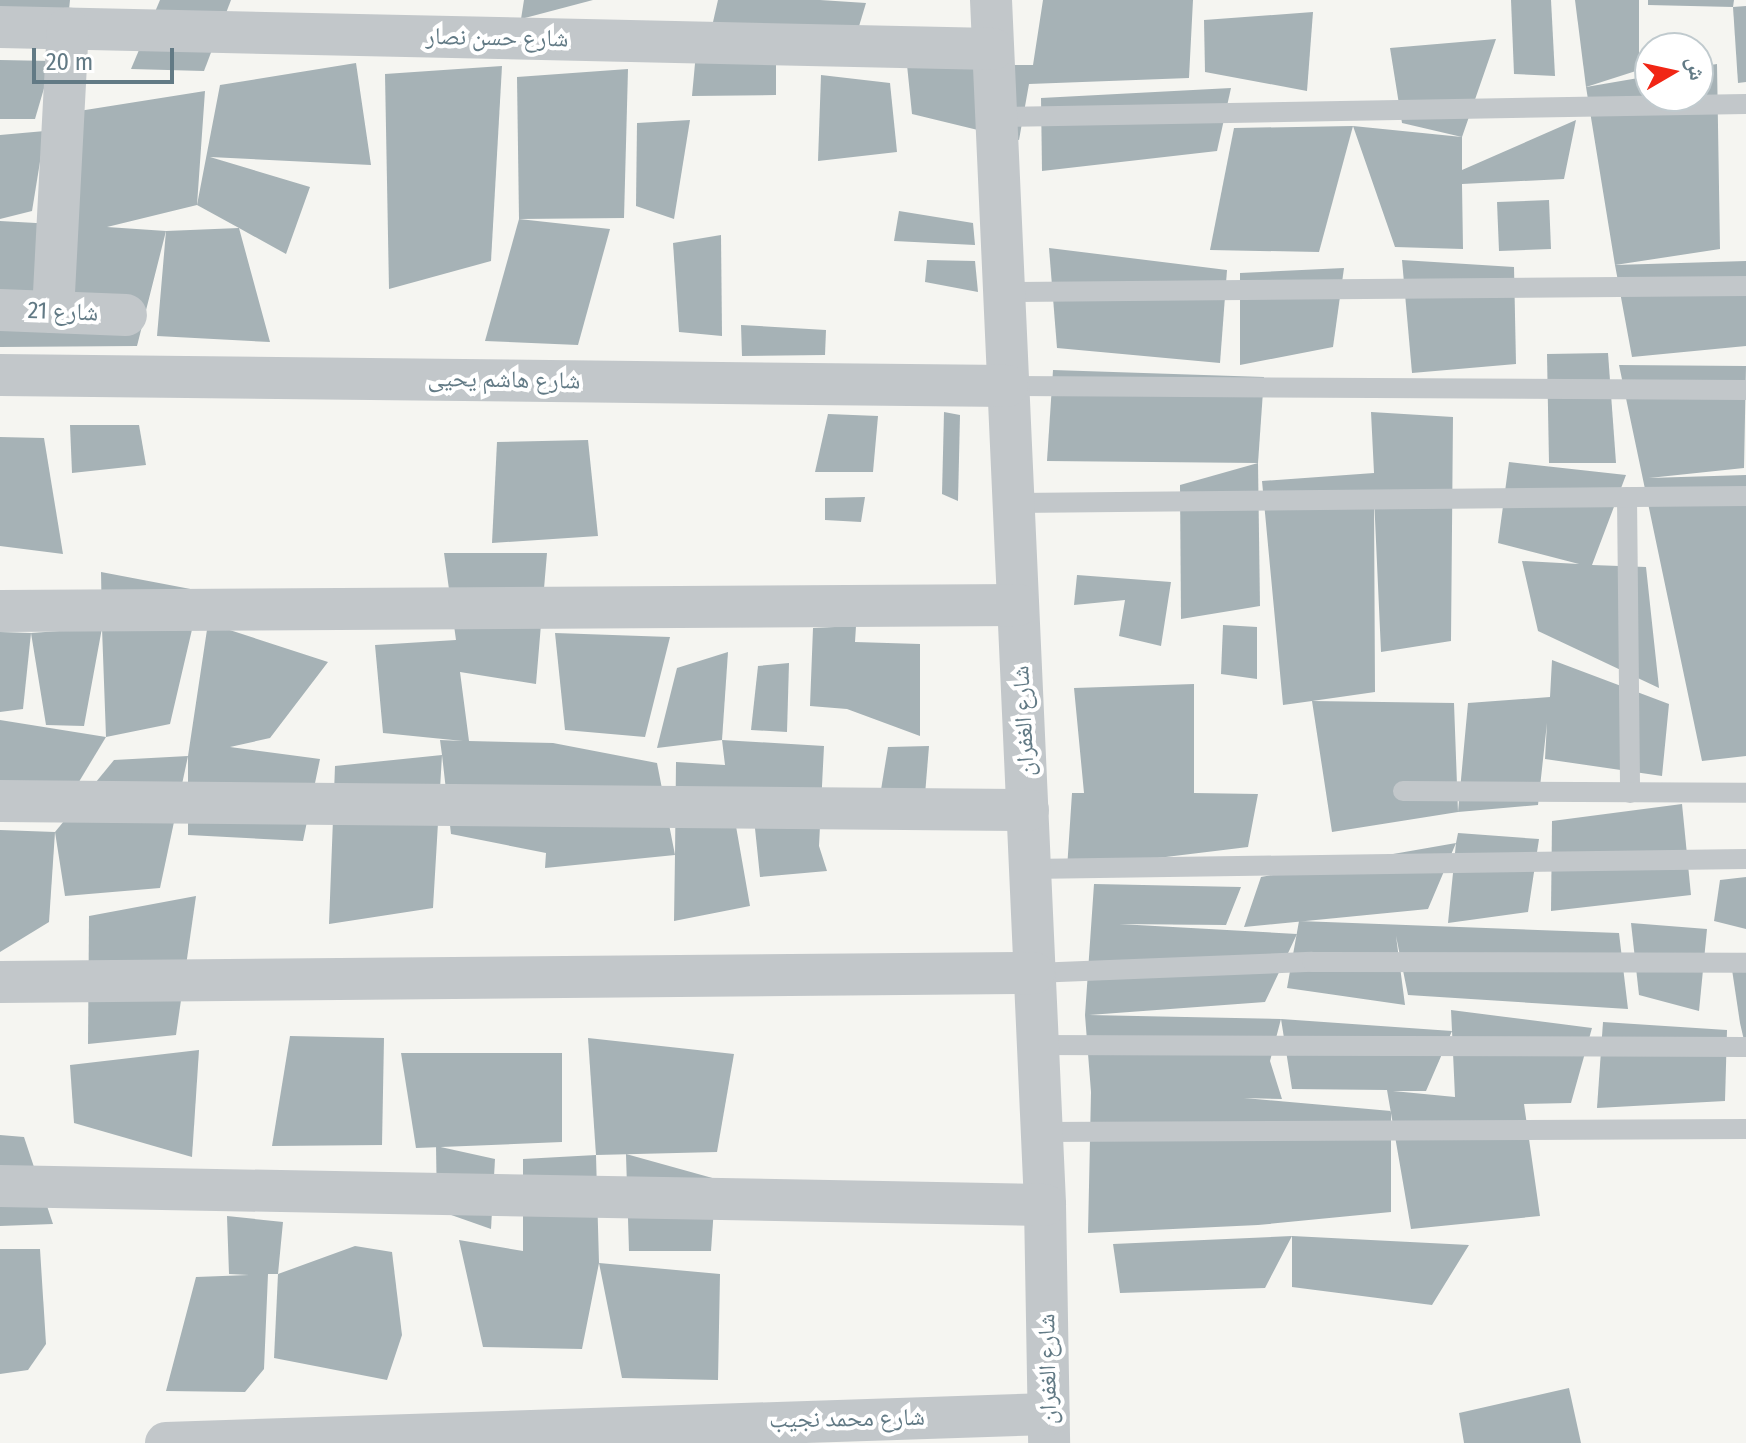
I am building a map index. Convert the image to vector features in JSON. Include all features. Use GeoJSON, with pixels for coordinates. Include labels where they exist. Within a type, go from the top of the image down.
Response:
{"type":"FeatureCollection","features":[{"type":"Feature","properties":{"kind":"street","name":"شارع الغفران"},"geometry":{"type":"LineString","coordinates":[[991,0],[1045,1205],[1049,1429]]}},
{"type":"Feature","properties":{"kind":"street","name":"شارع حسن نصار"},"geometry":{"type":"LineString","coordinates":[[0,27],[993,49]]}},
{"type":"Feature","properties":{"kind":"street"},"geometry":{"type":"LineString","coordinates":[[53,312],[68,28]]}},
{"type":"Feature","properties":{"kind":"street","name":"شارع 21"},"geometry":{"type":"LineString","coordinates":[[0,310],[126,315]]}},
{"type":"Feature","properties":{"kind":"street","name":"شارع هاشم يحيى"},"geometry":{"type":"LineString","coordinates":[[0,375],[1007,386]]}},
{"type":"Feature","properties":{"kind":"street"},"geometry":{"type":"LineString","coordinates":[[0,611],[1018,605]]}},
{"type":"Feature","properties":{"kind":"street"},"geometry":{"type":"LineString","coordinates":[[0,801],[1028,810]]}},
{"type":"Feature","properties":{"kind":"street"},"geometry":{"type":"LineString","coordinates":[[0,982],[1034,973]]}},
{"type":"Feature","properties":{"kind":"street"},"geometry":{"type":"LineString","coordinates":[[0,1186],[1045,1205]]}},
{"type":"Feature","properties":{"kind":"street","name":"شارع محمد نجيب"},"geometry":{"type":"LineString","coordinates":[[166,1443],[1049,1429]]}},
{"type":"Feature","properties":{"kind":"lane"},"geometry":{"type":"LineString","coordinates":[[998,117],[1746,104]]}},
{"type":"Feature","properties":{"kind":"lane"},"geometry":{"type":"LineString","coordinates":[[1005,292],[1746,286]]}},
{"type":"Feature","properties":{"kind":"lane"},"geometry":{"type":"LineString","coordinates":[[1007,386],[1746,390]]}},
{"type":"Feature","properties":{"kind":"lane"},"geometry":{"type":"LineString","coordinates":[[1014,503],[1746,496]]}},
{"type":"Feature","properties":{"kind":"lane"},"geometry":{"type":"LineString","coordinates":[[1627,497],[1630,793]]}},
{"type":"Feature","properties":{"kind":"lane"},"geometry":{"type":"LineString","coordinates":[[1403,791],[1746,793]]}},
{"type":"Feature","properties":{"kind":"lane"},"geometry":{"type":"LineString","coordinates":[[1030,869],[1746,859]]}},
{"type":"Feature","properties":{"kind":"lane"},"geometry":{"type":"LineString","coordinates":[[1034,973],[1312,962],[1746,963]]}},
{"type":"Feature","properties":{"kind":"lane"},"geometry":{"type":"LineString","coordinates":[[1038,1045],[1746,1047]]}},
{"type":"Feature","properties":{"kind":"lane"},"geometry":{"type":"LineString","coordinates":[[1041,1132],[1746,1129]]}},
{"type":"Feature","properties":{"kind":"building"},"geometry":{"type":"Polygon","coordinates":[[[0,0],[70,0],[68,19],[0,19],[0,0]]]}},
{"type":"Feature","properties":{"kind":"building"},"geometry":{"type":"Polygon","coordinates":[[[160,0],[231,0],[204,71],[131,69],[160,0]]]}},
{"type":"Feature","properties":{"kind":"building"},"geometry":{"type":"Polygon","coordinates":[[[524,0],[593,0],[521,19],[524,0]]]}},
{"type":"Feature","properties":{"kind":"building"},"geometry":{"type":"Polygon","coordinates":[[[718,0],[866,3],[847,66],[713,22],[718,0]]]}},
{"type":"Feature","properties":{"kind":"building"},"geometry":{"type":"Polygon","coordinates":[[[1043,0],[1193,0],[1189,78],[1029,84],[1019,140],[912,114],[907,65],[1033,65],[1043,0]]]}},
{"type":"Feature","properties":{"kind":"building"},"geometry":{"type":"Polygon","coordinates":[[[1511,0],[1551,0],[1555,76],[1514,74],[1511,0]]]}},
{"type":"Feature","properties":{"kind":"building"},"geometry":{"type":"Polygon","coordinates":[[[1575,0],[1639,0],[1639,32],[1634,32],[1634,72],[1586,87],[1575,0]]]}},
{"type":"Feature","properties":{"kind":"building"},"geometry":{"type":"Polygon","coordinates":[[[1648,0],[1734,0],[1733,7],[1648,5],[1648,0]]]}},
{"type":"Feature","properties":{"kind":"building"},"geometry":{"type":"Polygon","coordinates":[[[1746,6],[1746,82],[1738,83],[1733,7],[1746,6]]]}},
{"type":"Feature","properties":{"kind":"building"},"geometry":{"type":"Polygon","coordinates":[[[1313,12],[1307,91],[1205,72],[1204,20],[1313,12]]]}},
{"type":"Feature","properties":{"kind":"building"},"geometry":{"type":"Polygon","coordinates":[[[1496,39],[1462,137],[1402,123],[1390,48],[1496,39]]]}},
{"type":"Feature","properties":{"kind":"building"},"geometry":{"type":"Polygon","coordinates":[[[697,42],[776,60],[776,95],[692,96],[697,42]]]}},
{"type":"Feature","properties":{"kind":"building"},"geometry":{"type":"Polygon","coordinates":[[[0,60],[52,61],[35,119],[0,119],[0,60]]]}},
{"type":"Feature","properties":{"kind":"building"},"geometry":{"type":"Polygon","coordinates":[[[356,63],[371,165],[210,157],[310,187],[286,254],[197,205],[220,85],[356,63]]]}},
{"type":"Feature","properties":{"kind":"building"},"geometry":{"type":"Polygon","coordinates":[[[1714,64],[1717,64],[1720,249],[1615,265],[1586,87],[1634,79],[1634,112],[1714,112],[1714,64]]]}},
{"type":"Feature","properties":{"kind":"building"},"geometry":{"type":"Polygon","coordinates":[[[502,66],[491,261],[389,289],[385,74],[502,66]]]}},
{"type":"Feature","properties":{"kind":"building"},"geometry":{"type":"Polygon","coordinates":[[[628,69],[624,218],[519,219],[517,77],[628,69]]]}},
{"type":"Feature","properties":{"kind":"building"},"geometry":{"type":"Polygon","coordinates":[[[821,75],[890,83],[897,152],[818,161],[821,75]]]}},
{"type":"Feature","properties":{"kind":"building"},"geometry":{"type":"Polygon","coordinates":[[[1231,88],[1217,151],[1042,171],[1041,98],[1231,88]]]}},
{"type":"Feature","properties":{"kind":"building"},"geometry":{"type":"Polygon","coordinates":[[[205,91],[197,205],[107,227],[166,231],[137,346],[0,347],[0,221],[72,225],[79,111],[205,91]]]}},
{"type":"Feature","properties":{"kind":"building"},"geometry":{"type":"Polygon","coordinates":[[[690,120],[674,219],[636,206],[637,123],[690,120]]]}},
{"type":"Feature","properties":{"kind":"building"},"geometry":{"type":"Polygon","coordinates":[[[1576,120],[1564,179],[1462,184],[1463,249],[1395,247],[1353,126],[1462,137],[1462,170],[1576,120]]]}},
{"type":"Feature","properties":{"kind":"building"},"geometry":{"type":"Polygon","coordinates":[[[1353,126],[1319,252],[1210,250],[1234,128],[1353,126]]]}},
{"type":"Feature","properties":{"kind":"building"},"geometry":{"type":"Polygon","coordinates":[[[45,131],[32,211],[0,219],[0,135],[45,131]]]}},
{"type":"Feature","properties":{"kind":"building"},"geometry":{"type":"Polygon","coordinates":[[[1549,200],[1551,249],[1499,251],[1497,202],[1549,200]]]}},
{"type":"Feature","properties":{"kind":"building"},"geometry":{"type":"Polygon","coordinates":[[[899,211],[973,223],[975,245],[894,241],[899,211]]]}},
{"type":"Feature","properties":{"kind":"building"},"geometry":{"type":"Polygon","coordinates":[[[519,219],[610,229],[578,345],[485,341],[519,219]]]}},
{"type":"Feature","properties":{"kind":"building"},"geometry":{"type":"Polygon","coordinates":[[[239,228],[270,342],[157,336],[166,231],[239,228]]]}},
{"type":"Feature","properties":{"kind":"building"},"geometry":{"type":"Polygon","coordinates":[[[721,235],[722,336],[679,332],[673,243],[721,235]]]}},
{"type":"Feature","properties":{"kind":"building"},"geometry":{"type":"Polygon","coordinates":[[[1049,248],[1227,270],[1220,363],[1057,348],[1049,248]]]}},
{"type":"Feature","properties":{"kind":"building"},"geometry":{"type":"Polygon","coordinates":[[[927,260],[975,261],[978,292],[925,282],[927,260]]]}},
{"type":"Feature","properties":{"kind":"building"},"geometry":{"type":"Polygon","coordinates":[[[1402,260],[1514,267],[1516,364],[1412,373],[1402,260]]]}},
{"type":"Feature","properties":{"kind":"building"},"geometry":{"type":"Polygon","coordinates":[[[1746,261],[1746,346],[1632,357],[1615,265],[1746,261]]]}},
{"type":"Feature","properties":{"kind":"building"},"geometry":{"type":"Polygon","coordinates":[[[1344,268],[1333,347],[1240,365],[1240,273],[1344,268]]]}},
{"type":"Feature","properties":{"kind":"building"},"geometry":{"type":"Polygon","coordinates":[[[741,325],[826,330],[825,355],[742,356],[741,325]]]}},
{"type":"Feature","properties":{"kind":"building"},"geometry":{"type":"Polygon","coordinates":[[[1608,353],[1616,463],[1549,463],[1547,354],[1608,353]]]}},
{"type":"Feature","properties":{"kind":"building"},"geometry":{"type":"Polygon","coordinates":[[[1619,365],[1746,366],[1744,468],[1649,478],[1746,475],[1746,756],[1702,761],[1619,365]]]}},
{"type":"Feature","properties":{"kind":"building"},"geometry":{"type":"Polygon","coordinates":[[[1053,370],[1264,377],[1258,463],[1047,461],[1053,370]]]}},
{"type":"Feature","properties":{"kind":"building"},"geometry":{"type":"Polygon","coordinates":[[[944,412],[960,415],[958,501],[942,494],[944,412]]]}},
{"type":"Feature","properties":{"kind":"building"},"geometry":{"type":"Polygon","coordinates":[[[1371,412],[1453,417],[1451,641],[1381,652],[1374,497],[1375,692],[1283,705],[1262,481],[1374,473],[1371,412]]]}},
{"type":"Feature","properties":{"kind":"building"},"geometry":{"type":"Polygon","coordinates":[[[828,414],[878,416],[873,472],[815,472],[828,414]]]}},
{"type":"Feature","properties":{"kind":"building"},"geometry":{"type":"Polygon","coordinates":[[[70,425],[139,425],[146,465],[72,473],[70,425]]]}},
{"type":"Feature","properties":{"kind":"building"},"geometry":{"type":"Polygon","coordinates":[[[0,437],[44,438],[63,554],[0,546],[0,437]]]}},
{"type":"Feature","properties":{"kind":"building"},"geometry":{"type":"Polygon","coordinates":[[[588,440],[598,536],[492,543],[497,442],[588,440]]]}},
{"type":"Feature","properties":{"kind":"building"},"geometry":{"type":"Polygon","coordinates":[[[1509,462],[1626,475],[1592,565],[1646,567],[1659,688],[1538,631],[1522,561],[1579,564],[1498,543],[1509,462]]]}},
{"type":"Feature","properties":{"kind":"building"},"geometry":{"type":"Polygon","coordinates":[[[1258,463],[1260,606],[1181,619],[1180,485],[1258,463]]]}},
{"type":"Feature","properties":{"kind":"building"},"geometry":{"type":"Polygon","coordinates":[[[865,497],[861,522],[825,520],[825,498],[865,497]]]}},
{"type":"Feature","properties":{"kind":"building"},"geometry":{"type":"Polygon","coordinates":[[[444,553],[547,553],[536,684],[460,672],[469,741],[553,743],[657,763],[675,855],[545,868],[546,853],[451,834],[440,740],[463,741],[383,733],[375,645],[456,640],[444,553]]]}},
{"type":"Feature","properties":{"kind":"building"},"geometry":{"type":"Polygon","coordinates":[[[101,572],[201,591],[170,724],[106,737],[101,572]]]}},
{"type":"Feature","properties":{"kind":"building"},"geometry":{"type":"Polygon","coordinates":[[[1077,575],[1171,582],[1161,646],[1119,636],[1125,600],[1074,605],[1077,575]]]}},
{"type":"Feature","properties":{"kind":"building"},"geometry":{"type":"Polygon","coordinates":[[[208,623],[328,662],[270,738],[230,747],[320,759],[303,841],[188,835],[188,756],[208,623]]]}},
{"type":"Feature","properties":{"kind":"building"},"geometry":{"type":"Polygon","coordinates":[[[1223,625],[1257,627],[1257,679],[1221,674],[1223,625]]]}},
{"type":"Feature","properties":{"kind":"building"},"geometry":{"type":"Polygon","coordinates":[[[856,626],[855,642],[920,644],[920,736],[847,709],[810,706],[813,628],[856,626]]]}},
{"type":"Feature","properties":{"kind":"building"},"geometry":{"type":"Polygon","coordinates":[[[102,628],[84,726],[46,725],[31,633],[102,628]]]}},
{"type":"Feature","properties":{"kind":"building"},"geometry":{"type":"Polygon","coordinates":[[[0,632],[31,633],[23,709],[0,712],[0,632]]]}},
{"type":"Feature","properties":{"kind":"building"},"geometry":{"type":"Polygon","coordinates":[[[555,633],[670,637],[645,737],[565,730],[555,633]]]}},
{"type":"Feature","properties":{"kind":"building"},"geometry":{"type":"Polygon","coordinates":[[[728,652],[722,740],[657,748],[677,668],[728,652]]]}},
{"type":"Feature","properties":{"kind":"building"},"geometry":{"type":"Polygon","coordinates":[[[1552,660],[1669,704],[1662,776],[1545,759],[1547,723],[1538,805],[1458,812],[1468,703],[1550,697],[1552,660]]]}},
{"type":"Feature","properties":{"kind":"building"},"geometry":{"type":"Polygon","coordinates":[[[789,663],[787,732],[751,730],[758,666],[789,663]]]}},
{"type":"Feature","properties":{"kind":"building"},"geometry":{"type":"Polygon","coordinates":[[[1194,684],[1194,793],[1258,794],[1248,847],[1067,869],[1072,793],[1084,793],[1074,688],[1194,684]]]}},
{"type":"Feature","properties":{"kind":"building"},"geometry":{"type":"Polygon","coordinates":[[[1312,701],[1454,703],[1458,812],[1332,832],[1312,701]]]}},
{"type":"Feature","properties":{"kind":"building"},"geometry":{"type":"Polygon","coordinates":[[[0,720],[106,737],[77,785],[0,821],[0,720]]]}},
{"type":"Feature","properties":{"kind":"building"},"geometry":{"type":"Polygon","coordinates":[[[722,740],[824,746],[819,846],[827,871],[760,877],[753,809],[730,792],[750,906],[674,921],[676,762],[725,765],[722,740]]]}},
{"type":"Feature","properties":{"kind":"building"},"geometry":{"type":"Polygon","coordinates":[[[929,746],[925,795],[880,796],[888,747],[929,746]]]}},
{"type":"Feature","properties":{"kind":"building"},"geometry":{"type":"Polygon","coordinates":[[[442,755],[433,908],[329,924],[335,766],[442,755]]]}},
{"type":"Feature","properties":{"kind":"building"},"geometry":{"type":"Polygon","coordinates":[[[188,756],[160,888],[65,896],[55,832],[114,760],[188,756]]]}},
{"type":"Feature","properties":{"kind":"building"},"geometry":{"type":"Polygon","coordinates":[[[1682,804],[1691,895],[1551,911],[1552,821],[1682,804]]]}},
{"type":"Feature","properties":{"kind":"building"},"geometry":{"type":"Polygon","coordinates":[[[0,830],[55,832],[49,922],[0,952],[0,830]]]}},
{"type":"Feature","properties":{"kind":"building"},"geometry":{"type":"Polygon","coordinates":[[[1458,833],[1539,839],[1528,912],[1448,923],[1458,833]]]}},
{"type":"Feature","properties":{"kind":"building"},"geometry":{"type":"Polygon","coordinates":[[[1456,843],[1428,909],[1244,927],[1261,877],[1456,843]]]}},
{"type":"Feature","properties":{"kind":"building"},"geometry":{"type":"Polygon","coordinates":[[[1746,877],[1746,929],[1714,921],[1720,880],[1746,877]]]}},
{"type":"Feature","properties":{"kind":"building"},"geometry":{"type":"Polygon","coordinates":[[[1094,884],[1241,887],[1226,925],[1119,924],[1297,934],[1265,1002],[1089,1015],[1281,1019],[1452,1031],[1451,1010],[1592,1028],[1571,1103],[1524,1104],[1540,1216],[1411,1229],[1391,1113],[1391,1212],[1258,1225],[1088,1233],[1091,1092],[1085,1015],[1094,884]],[[1281,1019],[1270,1061],[1282,1099],[1244,1098],[1391,1111],[1387,1090],[1292,1089],[1281,1019]],[[1452,1031],[1426,1091],[1393,1091],[1455,1097],[1452,1031]]]}},
{"type":"Feature","properties":{"kind":"building"},"geometry":{"type":"Polygon","coordinates":[[[196,896],[176,1035],[88,1044],[89,916],[196,896]]]}},
{"type":"Feature","properties":{"kind":"building"},"geometry":{"type":"Polygon","coordinates":[[[1299,921],[1619,933],[1628,1009],[1408,995],[1396,936],[1405,1005],[1287,988],[1299,921]]]}},
{"type":"Feature","properties":{"kind":"building"},"geometry":{"type":"Polygon","coordinates":[[[1631,923],[1707,929],[1699,1011],[1639,995],[1631,923]]]}},
{"type":"Feature","properties":{"kind":"building"},"geometry":{"type":"Polygon","coordinates":[[[1731,963],[1746,965],[1746,1049],[1740,1023],[1731,963]]]}},
{"type":"Feature","properties":{"kind":"building"},"geometry":{"type":"Polygon","coordinates":[[[1603,1022],[1727,1030],[1725,1101],[1597,1108],[1603,1022]]]}},
{"type":"Feature","properties":{"kind":"building"},"geometry":{"type":"Polygon","coordinates":[[[290,1036],[384,1038],[382,1145],[272,1146],[290,1036]]]}},
{"type":"Feature","properties":{"kind":"building"},"geometry":{"type":"Polygon","coordinates":[[[588,1038],[734,1054],[717,1152],[596,1155],[588,1038]]]}},
{"type":"Feature","properties":{"kind":"building"},"geometry":{"type":"Polygon","coordinates":[[[199,1050],[192,1157],[74,1123],[70,1065],[199,1050]]]}},
{"type":"Feature","properties":{"kind":"building"},"geometry":{"type":"Polygon","coordinates":[[[401,1053],[562,1053],[562,1142],[416,1148],[401,1053]]]}},
{"type":"Feature","properties":{"kind":"building"},"geometry":{"type":"Polygon","coordinates":[[[0,1135],[24,1137],[53,1224],[0,1226],[0,1135]]]}},
{"type":"Feature","properties":{"kind":"building"},"geometry":{"type":"Polygon","coordinates":[[[436,1146],[495,1159],[491,1229],[437,1210],[436,1146]]]}},
{"type":"Feature","properties":{"kind":"building"},"geometry":{"type":"Polygon","coordinates":[[[626,1154],[716,1179],[711,1251],[629,1251],[626,1154]]]}},
{"type":"Feature","properties":{"kind":"building"},"geometry":{"type":"Polygon","coordinates":[[[596,1155],[599,1263],[582,1349],[483,1347],[459,1240],[523,1251],[523,1159],[596,1155]]]}},
{"type":"Feature","properties":{"kind":"building"},"geometry":{"type":"Polygon","coordinates":[[[227,1216],[283,1222],[278,1274],[268,1274],[264,1369],[245,1392],[166,1391],[196,1277],[249,1275],[229,1274],[227,1216]]]}},
{"type":"Feature","properties":{"kind":"building"},"geometry":{"type":"Polygon","coordinates":[[[1292,1236],[1469,1245],[1432,1305],[1292,1287],[1292,1236]]]}},
{"type":"Feature","properties":{"kind":"building"},"geometry":{"type":"Polygon","coordinates":[[[1292,1236],[1265,1288],[1120,1293],[1113,1244],[1292,1236]]]}},
{"type":"Feature","properties":{"kind":"building"},"geometry":{"type":"Polygon","coordinates":[[[355,1246],[392,1252],[402,1335],[387,1380],[274,1358],[278,1274],[355,1246]]]}},
{"type":"Feature","properties":{"kind":"building"},"geometry":{"type":"Polygon","coordinates":[[[0,1249],[40,1249],[46,1344],[28,1370],[0,1374],[0,1249]]]}},
{"type":"Feature","properties":{"kind":"building"},"geometry":{"type":"Polygon","coordinates":[[[599,1263],[720,1274],[718,1380],[622,1378],[599,1263]]]}},
{"type":"Feature","properties":{"kind":"building"},"geometry":{"type":"Polygon","coordinates":[[[1569,1388],[1581,1443],[1464,1443],[1459,1413],[1569,1388]]]}}]}
